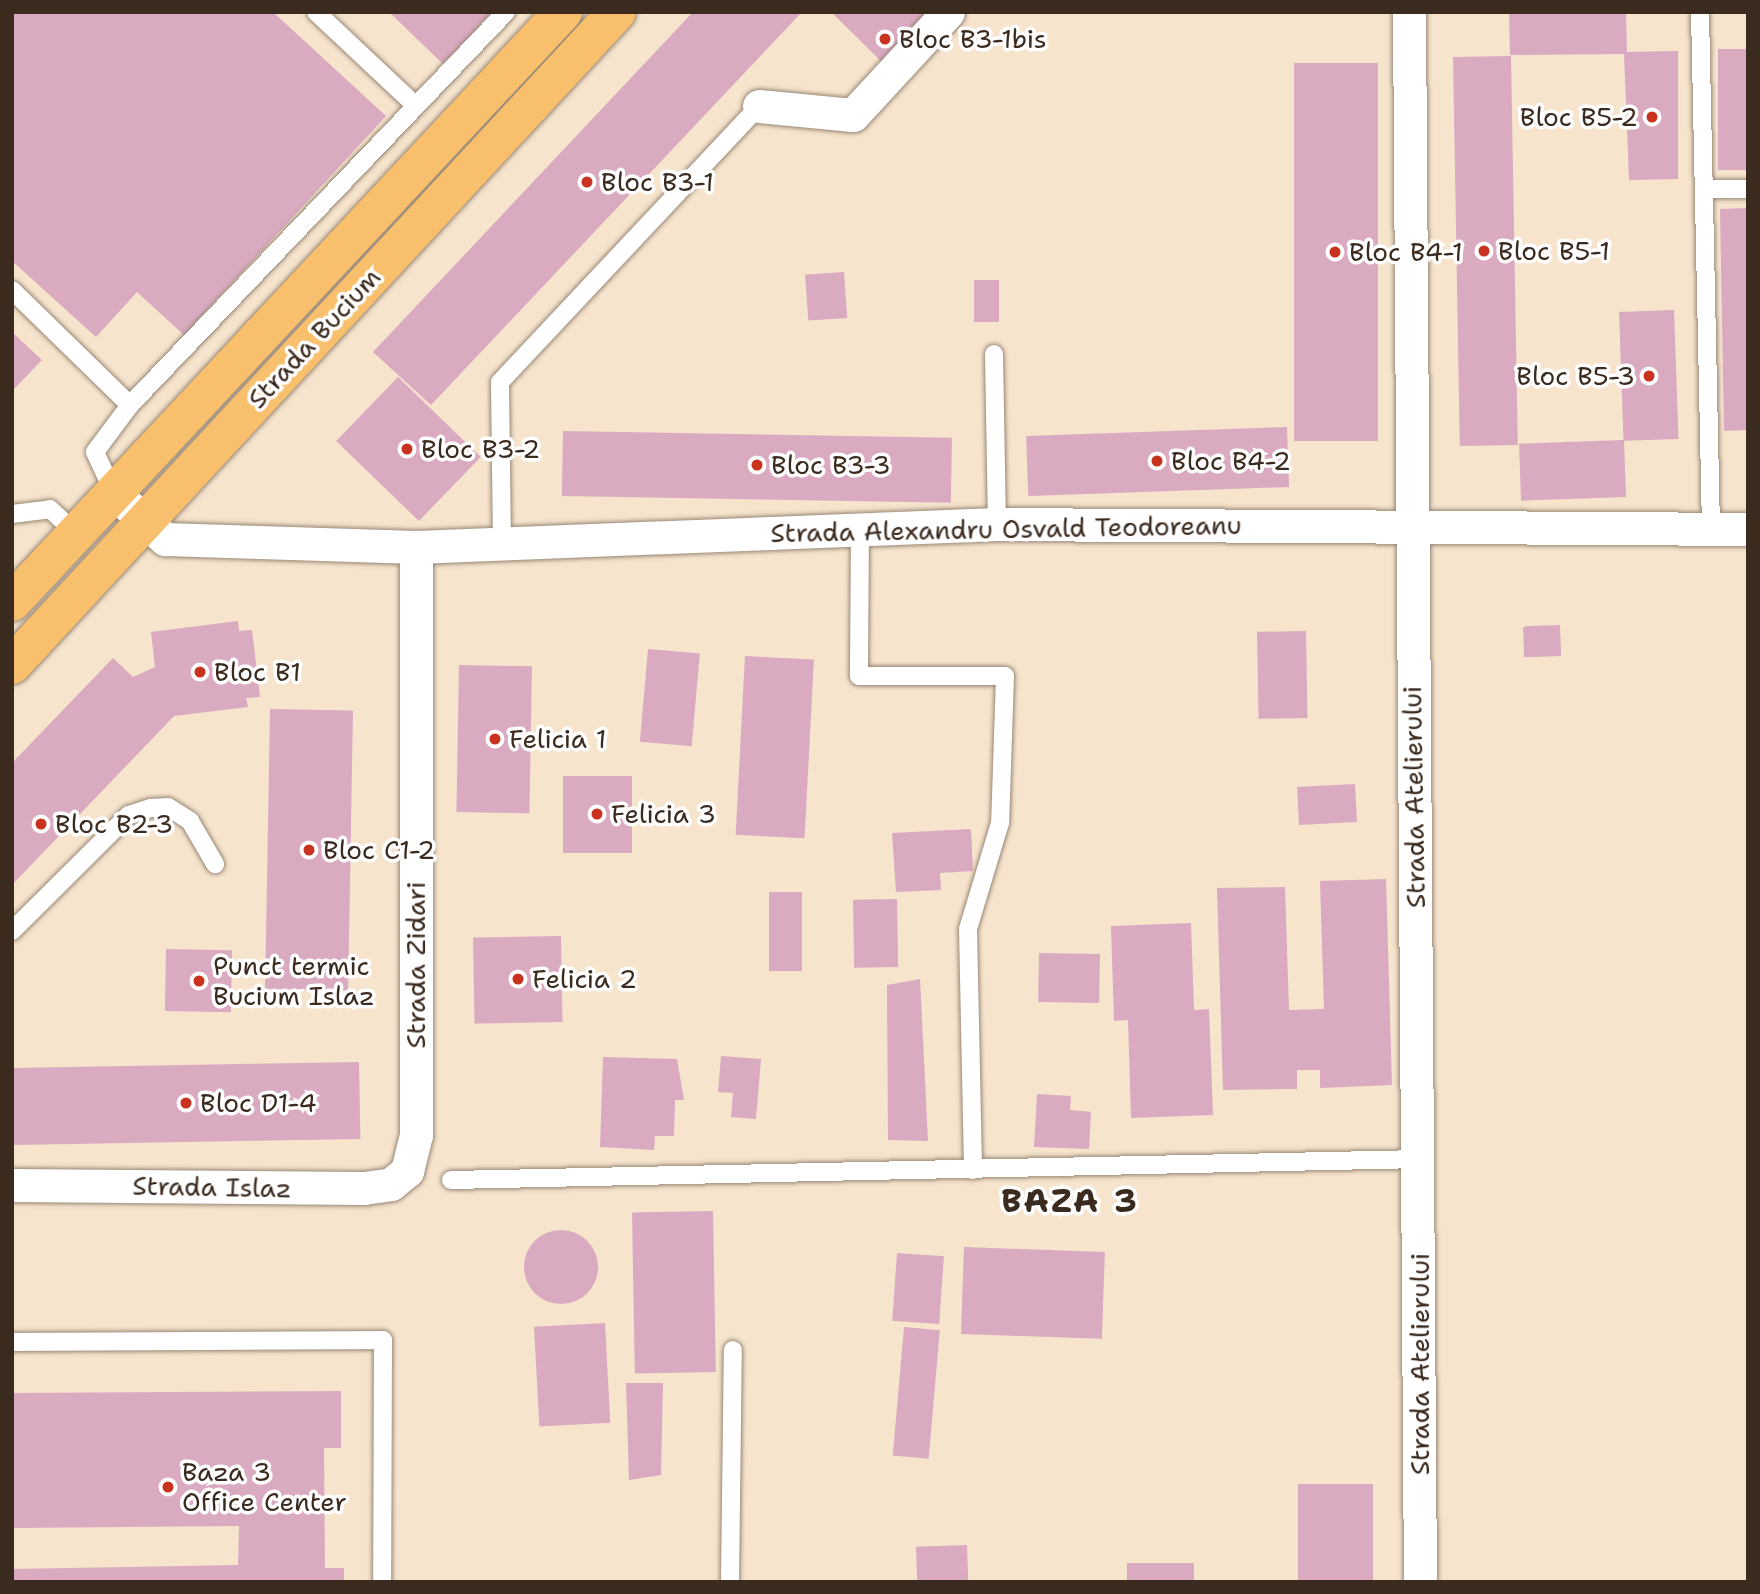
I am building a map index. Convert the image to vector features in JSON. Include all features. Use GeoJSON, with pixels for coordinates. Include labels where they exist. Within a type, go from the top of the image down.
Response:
{"type":"FeatureCollection","features":[{"type":"Feature","properties":{"kind":"main road","name":"Strada Bucium"},"geometry":{"type":"LineString","coordinates":[[12,602],[564,12]]}},
{"type":"Feature","properties":{"kind":"main road","name":"Strada Bucium"},"geometry":{"type":"LineString","coordinates":[[13,662],[617,12]]}},
{"type":"Feature","properties":{"kind":"street"},"geometry":{"type":"LineString","coordinates":[[759,106],[853,115],[948,12]]}},
{"type":"Feature","properties":{"kind":"street","name":"Strada Atelierului"},"geometry":{"type":"LineString","coordinates":[[1409,12],[1409,529],[1420,1159],[1420,1582]]}},
{"type":"Feature","properties":{"kind":"street","name":"Strada Alexandru Osvald Teodoreanu"},"geometry":{"type":"LineString","coordinates":[[114,493],[165,539],[416,547],[502,546],[860,526],[997,524],[1409,529],[1748,529]]}},
{"type":"Feature","properties":{"kind":"street","name":"Strada Zidari"},"geometry":{"type":"LineString","coordinates":[[407,1171],[416,1135],[416,547]]}},
{"type":"Feature","properties":{"kind":"street","name":"Strada Islaz"},"geometry":{"type":"LineString","coordinates":[[12,1185],[364,1188],[391,1184],[407,1171]]}},
{"type":"Feature","properties":{"kind":"lane"},"geometry":{"type":"LineString","coordinates":[[316,12],[416,106]]}},
{"type":"Feature","properties":{"kind":"lane"},"geometry":{"type":"LineString","coordinates":[[114,493],[95,452],[130,405],[506,12]]}},
{"type":"Feature","properties":{"kind":"lane"},"geometry":{"type":"LineString","coordinates":[[1700,12],[1711,529]]}},
{"type":"Feature","properties":{"kind":"lane"},"geometry":{"type":"LineString","coordinates":[[502,546],[500,382],[759,106]]}},
{"type":"Feature","properties":{"kind":"lane"},"geometry":{"type":"LineString","coordinates":[[1704,189],[1748,189]]}},
{"type":"Feature","properties":{"kind":"lane"},"geometry":{"type":"LineString","coordinates":[[12,290],[130,405]]}},
{"type":"Feature","properties":{"kind":"lane"},"geometry":{"type":"LineString","coordinates":[[994,354],[997,524]]}},
{"type":"Feature","properties":{"kind":"lane"},"geometry":{"type":"LineString","coordinates":[[12,514],[50,509],[76,533]]}},
{"type":"Feature","properties":{"kind":"lane"},"geometry":{"type":"LineString","coordinates":[[860,526],[859,676],[1005,676],[1000,823],[968,929],[972,1170]]}},
{"type":"Feature","properties":{"kind":"lane"},"geometry":{"type":"LineString","coordinates":[[12,931],[129,815],[151,808],[168,807],[190,821],[215,864]]}},
{"type":"Feature","properties":{"kind":"lane"},"geometry":{"type":"LineString","coordinates":[[451,1180],[1420,1159]]}},
{"type":"Feature","properties":{"kind":"lane"},"geometry":{"type":"LineString","coordinates":[[12,1342],[383,1340],[382,1582]]}},
{"type":"Feature","properties":{"kind":"lane"},"geometry":{"type":"LineString","coordinates":[[730,1582],[733,1350]]}},
{"type":"Feature","properties":{"kind":"building"},"geometry":{"type":"Polygon","coordinates":[[[12,12],[273,12],[386,116],[184,335],[137,292],[96,337],[12,261],[12,12]]]}},
{"type":"Feature","properties":{"kind":"building"},"geometry":{"type":"Polygon","coordinates":[[[389,12],[492,12],[443,64],[389,12]]]}},
{"type":"Feature","properties":{"kind":"building","name":"Bloc B3-1"},"geometry":{"type":"Polygon","coordinates":[[[693,12],[802,12],[431,405],[373,352],[693,12]]]}},
{"type":"Feature","properties":{"kind":"building","name":"Bloc B3-1bis"},"geometry":{"type":"Polygon","coordinates":[[[831,12],[938,12],[886,66],[831,12]]]}},
{"type":"Feature","properties":{"kind":"building","name":"Bloc B5-2"},"geometry":{"type":"Polygon","coordinates":[[[1509,12],[1626,12],[1627,52],[1678,51],[1678,179],[1629,180],[1624,54],[1510,55],[1509,12]]]}},
{"type":"Feature","properties":{"kind":"building"},"geometry":{"type":"Polygon","coordinates":[[[1718,49],[1748,49],[1748,170],[1718,170],[1718,49]]]}},
{"type":"Feature","properties":{"kind":"building","name":"Bloc B5-1"},"geometry":{"type":"Polygon","coordinates":[[[1511,56],[1518,445],[1460,446],[1453,57],[1511,56]]]}},
{"type":"Feature","properties":{"kind":"building","name":"Bloc B4-1"},"geometry":{"type":"Polygon","coordinates":[[[1294,63],[1378,63],[1378,441],[1294,441],[1294,63]]]}},
{"type":"Feature","properties":{"kind":"building"},"geometry":{"type":"Polygon","coordinates":[[[1748,208],[1748,430],[1724,431],[1720,209],[1748,208]]]}},
{"type":"Feature","properties":{"kind":"building"},"geometry":{"type":"Polygon","coordinates":[[[844,272],[847,318],[808,321],[805,275],[844,272]]]}},
{"type":"Feature","properties":{"kind":"building"},"geometry":{"type":"Polygon","coordinates":[[[974,280],[999,280],[999,322],[974,322],[974,280]]]}},
{"type":"Feature","properties":{"kind":"building"},"geometry":{"type":"Polygon","coordinates":[[[1674,310],[1679,439],[1624,441],[1619,312],[1674,310]]]}},
{"type":"Feature","properties":{"kind":"building"},"geometry":{"type":"Polygon","coordinates":[[[12,332],[42,360],[12,391],[12,332]]]}},
{"type":"Feature","properties":{"kind":"building","name":"Bloc B3-2"},"geometry":{"type":"Polygon","coordinates":[[[398,377],[481,457],[419,521],[336,441],[398,377]]]}},
{"type":"Feature","properties":{"kind":"building","name":"Bloc B4-2"},"geometry":{"type":"Polygon","coordinates":[[[1287,427],[1289,487],[1028,496],[1026,436],[1287,427]]]}},
{"type":"Feature","properties":{"kind":"building","name":"Bloc B3-3"},"geometry":{"type":"Polygon","coordinates":[[[563,431],[952,438],[951,503],[562,496],[563,431]]]}},
{"type":"Feature","properties":{"kind":"building"},"geometry":{"type":"Polygon","coordinates":[[[1624,440],[1626,497],[1521,501],[1519,444],[1624,440]]]}},
{"type":"Feature","properties":{"kind":"building","name":"Bloc B2-3"},"geometry":{"type":"Polygon","coordinates":[[[238,621],[239,631],[252,630],[260,697],[246,698],[248,707],[174,716],[12,885],[12,763],[113,658],[133,677],[155,667],[151,632],[238,621]]]}},
{"type":"Feature","properties":{"kind":"building"},"geometry":{"type":"Polygon","coordinates":[[[1560,625],[1561,656],[1524,657],[1523,626],[1560,625]]]}},
{"type":"Feature","properties":{"kind":"building"},"geometry":{"type":"Polygon","coordinates":[[[1306,631],[1308,718],[1259,719],[1257,632],[1306,631]]]}},
{"type":"Feature","properties":{"kind":"building"},"geometry":{"type":"Polygon","coordinates":[[[648,649],[700,654],[692,746],[640,742],[648,649]]]}},
{"type":"Feature","properties":{"kind":"building"},"geometry":{"type":"Polygon","coordinates":[[[745,656],[814,660],[805,838],[736,835],[745,656]]]}},
{"type":"Feature","properties":{"kind":"building","name":"Felicia 1"},"geometry":{"type":"Polygon","coordinates":[[[459,665],[532,666],[529,813],[456,812],[459,665]]]}},
{"type":"Feature","properties":{"kind":"building","name":"Bloc C1-2"},"geometry":{"type":"Polygon","coordinates":[[[270,709],[353,710],[348,990],[265,989],[270,709]]]}},
{"type":"Feature","properties":{"kind":"building","name":"Felicia 3"},"geometry":{"type":"Polygon","coordinates":[[[563,776],[632,776],[632,853],[563,853],[563,776]]]}},
{"type":"Feature","properties":{"kind":"building"},"geometry":{"type":"Polygon","coordinates":[[[1355,784],[1357,822],[1299,825],[1297,787],[1355,784]]]}},
{"type":"Feature","properties":{"kind":"building"},"geometry":{"type":"Polygon","coordinates":[[[971,829],[973,871],[940,873],[941,890],[896,892],[892,833],[971,829]]]}},
{"type":"Feature","properties":{"kind":"building"},"geometry":{"type":"Polygon","coordinates":[[[1386,879],[1392,1085],[1320,1088],[1320,1070],[1297,1070],[1297,1089],[1223,1090],[1217,888],[1285,887],[1289,1010],[1324,1009],[1320,881],[1386,879]]]}},
{"type":"Feature","properties":{"kind":"building"},"geometry":{"type":"Polygon","coordinates":[[[769,892],[802,892],[802,971],[769,971],[769,892]]]}},
{"type":"Feature","properties":{"kind":"building"},"geometry":{"type":"Polygon","coordinates":[[[897,899],[898,967],[854,968],[853,900],[897,899]]]}},
{"type":"Feature","properties":{"kind":"building"},"geometry":{"type":"Polygon","coordinates":[[[1191,923],[1194,1010],[1209,1009],[1213,1115],[1131,1118],[1128,1020],[1114,1021],[1111,926],[1191,923]]]}},
{"type":"Feature","properties":{"kind":"building","name":"Felicia 2"},"geometry":{"type":"Polygon","coordinates":[[[561,936],[563,1022],[475,1024],[473,938],[561,936]]]}},
{"type":"Feature","properties":{"kind":"building","name":"Punct termic Bucium Islaz"},"geometry":{"type":"Polygon","coordinates":[[[166,949],[232,950],[231,1012],[165,1011],[166,949]]]}},
{"type":"Feature","properties":{"kind":"building"},"geometry":{"type":"Polygon","coordinates":[[[1039,953],[1100,954],[1099,1003],[1038,1002],[1039,953]]]}},
{"type":"Feature","properties":{"kind":"building"},"geometry":{"type":"Polygon","coordinates":[[[920,979],[928,1141],[888,1140],[887,985],[920,979]]]}},
{"type":"Feature","properties":{"kind":"building"},"geometry":{"type":"Polygon","coordinates":[[[721,1056],[761,1059],[756,1119],[731,1117],[733,1093],[718,1092],[721,1056]]]}},
{"type":"Feature","properties":{"kind":"building"},"geometry":{"type":"Polygon","coordinates":[[[603,1057],[677,1059],[684,1100],[675,1100],[674,1136],[655,1136],[654,1150],[600,1147],[603,1057]]]}},
{"type":"Feature","properties":{"kind":"building","name":"Bloc D1-4"},"geometry":{"type":"Polygon","coordinates":[[[359,1062],[360,1139],[13,1145],[12,1068],[359,1062]]]}},
{"type":"Feature","properties":{"kind":"building"},"geometry":{"type":"Polygon","coordinates":[[[1037,1094],[1071,1096],[1070,1110],[1091,1112],[1089,1149],[1034,1147],[1037,1094]]]}},
{"type":"Feature","properties":{"kind":"building"},"geometry":{"type":"Polygon","coordinates":[[[713,1211],[716,1372],[635,1373],[632,1212],[713,1211]]]}},
{"type":"Feature","properties":{"kind":"building"},"geometry":{"type":"Polygon","coordinates":[[[561,1230],[575,1233],[587,1241],[595,1253],[598,1267],[595,1281],[587,1293],[575,1301],[561,1304],[547,1301],[535,1293],[527,1281],[524,1267],[527,1253],[535,1241],[547,1233],[561,1230]]]}},
{"type":"Feature","properties":{"kind":"building"},"geometry":{"type":"Polygon","coordinates":[[[964,1247],[1105,1252],[1102,1339],[961,1334],[964,1247]]]}},
{"type":"Feature","properties":{"kind":"building"},"geometry":{"type":"Polygon","coordinates":[[[897,1253],[944,1256],[939,1324],[892,1321],[897,1253]]]}},
{"type":"Feature","properties":{"kind":"building"},"geometry":{"type":"Polygon","coordinates":[[[605,1323],[610,1423],[539,1427],[534,1327],[605,1323]]]}},
{"type":"Feature","properties":{"kind":"building"},"geometry":{"type":"Polygon","coordinates":[[[904,1327],[940,1330],[929,1459],[893,1456],[904,1327]]]}},
{"type":"Feature","properties":{"kind":"building"},"geometry":{"type":"Polygon","coordinates":[[[626,1383],[663,1383],[661,1475],[629,1480],[626,1383]]]}},
{"type":"Feature","properties":{"kind":"building","name":"Baza 3 Office Center"},"geometry":{"type":"Polygon","coordinates":[[[341,1391],[341,1448],[324,1448],[325,1568],[344,1568],[344,1582],[12,1582],[12,1569],[238,1565],[239,1526],[12,1528],[12,1393],[341,1391]]]}},
{"type":"Feature","properties":{"kind":"building"},"geometry":{"type":"Polygon","coordinates":[[[1298,1484],[1373,1484],[1373,1582],[1298,1582],[1298,1484]]]}},
{"type":"Feature","properties":{"kind":"building"},"geometry":{"type":"Polygon","coordinates":[[[967,1545],[968,1582],[917,1582],[916,1547],[967,1545]]]}},
{"type":"Feature","properties":{"kind":"building"},"geometry":{"type":"Polygon","coordinates":[[[1127,1563],[1194,1563],[1194,1582],[1127,1582],[1127,1563]]]}},
{"type":"Feature","properties":{"kind":"place","name":"Bloc B3-1bis"},"geometry":{"type":"Point","coordinates":[885,39]}},
{"type":"Feature","properties":{"kind":"place","name":"Bloc B5-2"},"geometry":{"type":"Point","coordinates":[1652,117]}},
{"type":"Feature","properties":{"kind":"place","name":"Bloc B3-1"},"geometry":{"type":"Point","coordinates":[587,182]}},
{"type":"Feature","properties":{"kind":"place","name":"Bloc B5-1"},"geometry":{"type":"Point","coordinates":[1484,251]}},
{"type":"Feature","properties":{"kind":"place","name":"Bloc B4-1"},"geometry":{"type":"Point","coordinates":[1335,252]}},
{"type":"Feature","properties":{"kind":"place","name":"Bloc B5-3"},"geometry":{"type":"Point","coordinates":[1649,376]}},
{"type":"Feature","properties":{"kind":"place","name":"Bloc B3-2"},"geometry":{"type":"Point","coordinates":[407,449]}},
{"type":"Feature","properties":{"kind":"place","name":"Bloc B4-2"},"geometry":{"type":"Point","coordinates":[1157,461]}},
{"type":"Feature","properties":{"kind":"place","name":"Bloc B3-3"},"geometry":{"type":"Point","coordinates":[757,465]}},
{"type":"Feature","properties":{"kind":"place","name":"Bloc B1"},"geometry":{"type":"Point","coordinates":[200,672]}},
{"type":"Feature","properties":{"kind":"place","name":"Felicia 1"},"geometry":{"type":"Point","coordinates":[495,739]}},
{"type":"Feature","properties":{"kind":"place","name":"Felicia 3"},"geometry":{"type":"Point","coordinates":[597,814]}},
{"type":"Feature","properties":{"kind":"place","name":"Bloc B2-3"},"geometry":{"type":"Point","coordinates":[41,824]}},
{"type":"Feature","properties":{"kind":"place","name":"Bloc C1-2"},"geometry":{"type":"Point","coordinates":[309,850]}},
{"type":"Feature","properties":{"kind":"place","name":"Felicia 2"},"geometry":{"type":"Point","coordinates":[518,979]}},
{"type":"Feature","properties":{"kind":"place","name":"Punct termic Bucium Islaz"},"geometry":{"type":"Point","coordinates":[199,981]}},
{"type":"Feature","properties":{"kind":"place","name":"Bloc D1-4"},"geometry":{"type":"Point","coordinates":[186,1103]}},
{"type":"Feature","properties":{"kind":"place","name":"Baza 3 Office Center"},"geometry":{"type":"Point","coordinates":[168,1487]}},
{"type":"Feature","properties":{"kind":"district","name":"BAZA 3"},"geometry":{"type":"Point","coordinates":[1070,1201]}}]}
